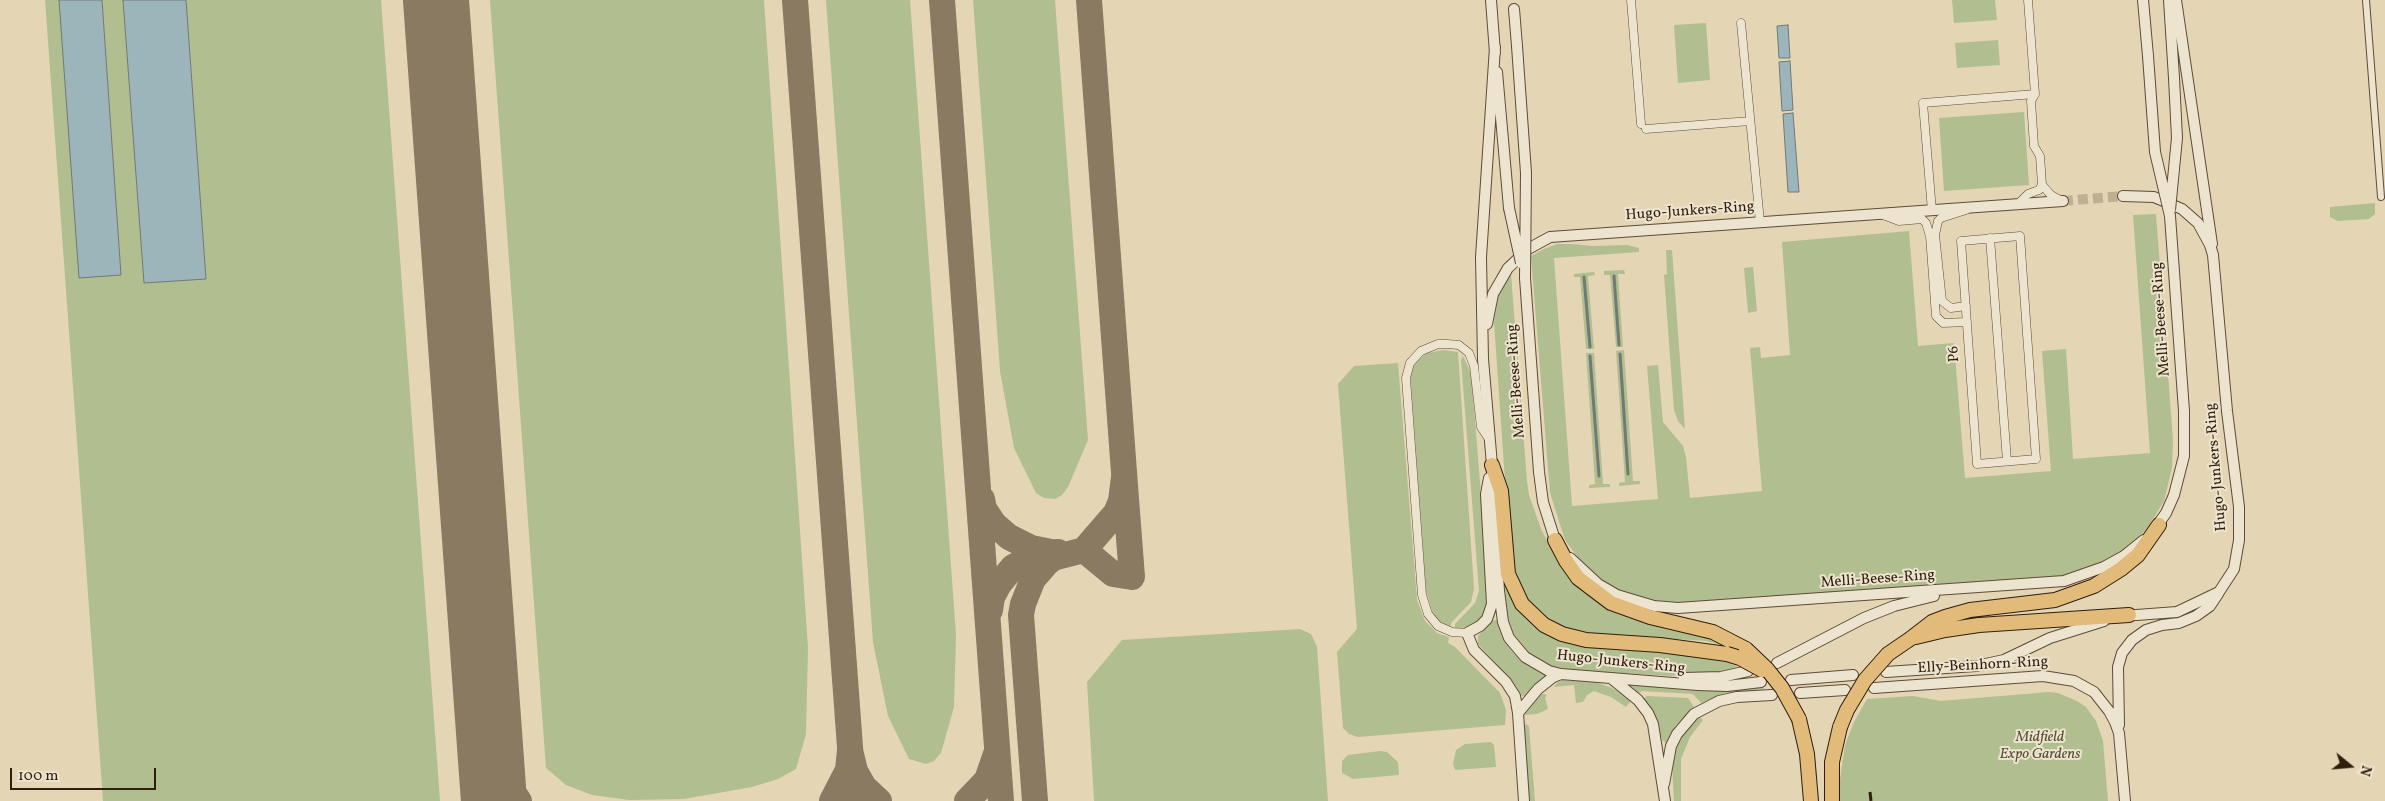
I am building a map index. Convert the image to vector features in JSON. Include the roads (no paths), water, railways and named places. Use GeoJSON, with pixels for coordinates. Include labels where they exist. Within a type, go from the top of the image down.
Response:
{"type":"FeatureCollection","features":[{"type":"Feature","properties":{"kind":"highway"},"geometry":{"type":"LineString","coordinates":[[1492,465],[1501,491],[1508,574],[1522,604],[1544,625],[1562,634],[1586,640],[1660,645],[1727,654],[1753,665],[1788,697],[1798,720],[1807,754],[1811,801]]}},
{"type":"Feature","properties":{"kind":"highway"},"geometry":{"type":"LineString","coordinates":[[1832,801],[1832,762],[1840,727],[1847,710],[1865,680],[1888,654],[1927,626],[1945,617],[1970,610],[2055,600],[2094,586],[2121,569],[2138,555],[2159,525]]}},
{"type":"Feature","properties":{"kind":"highway"},"geometry":{"type":"LineString","coordinates":[[1556,540],[1566,561],[1578,578],[1611,603],[1650,617],[1713,632],[1746,649],[1758,658],[1768,680]]}},
{"type":"Feature","properties":{"kind":"highway"},"geometry":{"type":"LineString","coordinates":[[1910,639],[1945,630],[1979,625],[2129,615]]}},
{"type":"Feature","properties":{"kind":"street","name":"Melli-Beese-Ring"},"geometry":{"type":"LineString","coordinates":[[1492,0],[1509,208],[1525,278]]}},
{"type":"Feature","properties":{"kind":"street"},"geometry":{"type":"LineString","coordinates":[[1631,0],[1644,127],[1750,121]]}},
{"type":"Feature","properties":{"kind":"street"},"geometry":{"type":"LineString","coordinates":[[2028,0],[2035,94],[2031,101],[2034,146],[2040,156],[2042,186],[2051,195],[2064,201]]}},
{"type":"Feature","properties":{"kind":"street","name":"Melli-Beese-Ring"},"geometry":{"type":"LineString","coordinates":[[2144,0],[2155,152],[2170,216]]}},
{"type":"Feature","properties":{"kind":"street","name":"Melli-Beese-Ring"},"geometry":{"type":"LineString","coordinates":[[1514,5],[1526,173],[1525,278],[1539,472],[1543,502],[1556,540],[1571,559],[1598,584],[1617,595],[1654,606],[1678,608],[2052,583],[2085,575],[2124,556],[2159,525],[2178,483],[2184,456],[2185,439],[2170,216],[2177,138],[2169,0]]}},
{"type":"Feature","properties":{"kind":"street"},"geometry":{"type":"LineString","coordinates":[[2176,0],[2210,216],[2213,255]]}},
{"type":"Feature","properties":{"kind":"street"},"geometry":{"type":"LineString","coordinates":[[2366,0],[2380,197]]}},
{"type":"Feature","properties":{"kind":"street"},"geometry":{"type":"LineString","coordinates":[[1741,23],[1760,222]]}},
{"type":"Feature","properties":{"kind":"street","name":"Hugo-Junkers-Ring"},"geometry":{"type":"LineString","coordinates":[[1495,47],[1488,125],[1481,257],[1483,359],[1492,465],[1499,591],[1503,622],[1509,638],[1525,657],[1543,668],[1561,674],[1727,686],[1768,680]]}},
{"type":"Feature","properties":{"kind":"street"},"geometry":{"type":"LineString","coordinates":[[1932,211],[1923,102],[2035,94]]}},
{"type":"Feature","properties":{"kind":"street"},"geometry":{"type":"LineString","coordinates":[[2017,205],[2028,194],[2039,190],[2042,186]]}},
{"type":"Feature","properties":{"kind":"street","name":"Hugo-Junkers-Ring"},"geometry":{"type":"LineString","coordinates":[[2119,734],[2117,680],[2118,666],[2122,653],[2132,640],[2146,630],[2162,624],[2179,623],[2196,616],[2210,606],[2234,568],[2238,550],[2239,507],[2227,411],[2213,255],[2203,230],[2182,209],[2154,197],[2123,196]]}},
{"type":"Feature","properties":{"kind":"street","name":"Hugo-Junkers-Ring"},"geometry":{"type":"LineString","coordinates":[[1490,441],[1495,425],[1487,324],[1490,306],[1497,285],[1508,268],[1528,250],[1550,237],[1686,229],[1760,222],[2064,201]]}},
{"type":"Feature","properties":{"kind":"street"},"geometry":{"type":"LineString","coordinates":[[1966,306],[1951,308],[1942,301],[1935,235],[1938,221],[1941,218],[1970,208]]}},
{"type":"Feature","properties":{"kind":"street"},"geometry":{"type":"LineString","coordinates":[[1881,214],[1899,221],[1922,219],[1926,223],[1930,236],[1936,316],[1943,323],[1967,322]]}},
{"type":"Feature","properties":{"kind":"street","name":"P6"},"geometry":{"type":"LineString","coordinates":[[2020,236],[2036,459],[1977,464],[1966,306],[1961,241],[2020,236]]}},
{"type":"Feature","properties":{"kind":"street"},"geometry":{"type":"LineString","coordinates":[[1990,238],[2007,461]]}},
{"type":"Feature","properties":{"kind":"street","name":"Hugo-Junkers-Ring"},"geometry":{"type":"LineString","coordinates":[[1467,633],[1452,632],[1438,626],[1428,614],[1422,595],[1406,378],[1410,363],[1421,351],[1438,344],[1447,344],[1459,345],[1469,353],[1474,366],[1480,427],[1490,441]]}},
{"type":"Feature","properties":{"kind":"street"},"geometry":{"type":"LineString","coordinates":[[1492,465],[1486,494],[1492,604],[1487,619],[1480,626],[1467,633],[1474,650],[1511,689],[1518,713],[1524,801]]}},
{"type":"Feature","properties":{"kind":"street"},"geometry":{"type":"LineString","coordinates":[[1777,663],[1864,618],[1894,606],[1966,589]]}},
{"type":"Feature","properties":{"kind":"street"},"geometry":{"type":"LineString","coordinates":[[1886,672],[1976,666],[2004,660],[2068,631],[2129,615],[2177,612],[2219,592]]}},
{"type":"Feature","properties":{"kind":"street"},"geometry":{"type":"LineString","coordinates":[[1630,679],[1721,677],[1748,671]]}},
{"type":"Feature","properties":{"kind":"street"},"geometry":{"type":"LineString","coordinates":[[1518,713],[1538,689],[1552,677],[1561,674]]}},
{"type":"Feature","properties":{"kind":"street"},"geometry":{"type":"LineString","coordinates":[[1791,680],[1853,676]]}},
{"type":"Feature","properties":{"kind":"street","name":"Elly-Beinhorn-Ring"},"geometry":{"type":"LineString","coordinates":[[1874,688],[2029,676],[2064,678],[2094,692],[2109,711],[2119,734],[2125,801]]}},
{"type":"Feature","properties":{"kind":"street"},"geometry":{"type":"LineString","coordinates":[[1610,678],[1638,700],[1648,713],[1653,724],[1664,784],[1665,801]]}},
{"type":"Feature","properties":{"kind":"street"},"geometry":{"type":"LineString","coordinates":[[1800,693],[1845,690]]}},
{"type":"Feature","properties":{"kind":"street"},"geometry":{"type":"LineString","coordinates":[[1664,784],[1671,746],[1676,734],[1694,714],[1719,701],[1737,697],[1772,695]]}},
{"type":"Feature","properties":{"kind":"water"},"geometry":{"type":"Polygon","coordinates":[[[59,0],[102,0],[121,275],[79,278],[59,0]]]}},
{"type":"Feature","properties":{"kind":"water"},"geometry":{"type":"Polygon","coordinates":[[[123,0],[186,0],[206,279],[144,283],[123,0]]]}},
{"type":"Feature","properties":{"kind":"water"},"geometry":{"type":"Polygon","coordinates":[[[1788,25],[1790,58],[1779,58],[1777,26],[1788,25]]]}},
{"type":"Feature","properties":{"kind":"water"},"geometry":{"type":"Polygon","coordinates":[[[1790,61],[1793,110],[1782,111],[1779,62],[1790,61]]]}},
{"type":"Feature","properties":{"kind":"water"},"geometry":{"type":"Polygon","coordinates":[[[1793,113],[1799,192],[1788,192],[1783,114],[1793,113]]]}},
{"type":"Feature","properties":{"kind":"waterway"},"geometry":{"type":"LineString","coordinates":[[1614,276],[1619,345]]}},
{"type":"Feature","properties":{"kind":"waterway"},"geometry":{"type":"LineString","coordinates":[[1584,277],[1590,347]]}},
{"type":"Feature","properties":{"kind":"waterway"},"geometry":{"type":"LineString","coordinates":[[1620,354],[1628,474]]}},
{"type":"Feature","properties":{"kind":"waterway"},"geometry":{"type":"LineString","coordinates":[[1590,356],[1599,476]]}},
{"type":"Feature","properties":{"kind":"tunnel"},"geometry":{"type":"LineString","coordinates":[[2063,201],[2123,196]]}},
{"type":"Feature","properties":{"kind":"railway"},"geometry":{"type":"LineString","coordinates":[[1870,792],[1871,801]]}},
{"type":"Feature","properties":{"kind":"park label","name":"Midfield Expo Gardens"},"geometry":{"type":"Point","coordinates":[2040,746]}}]}
